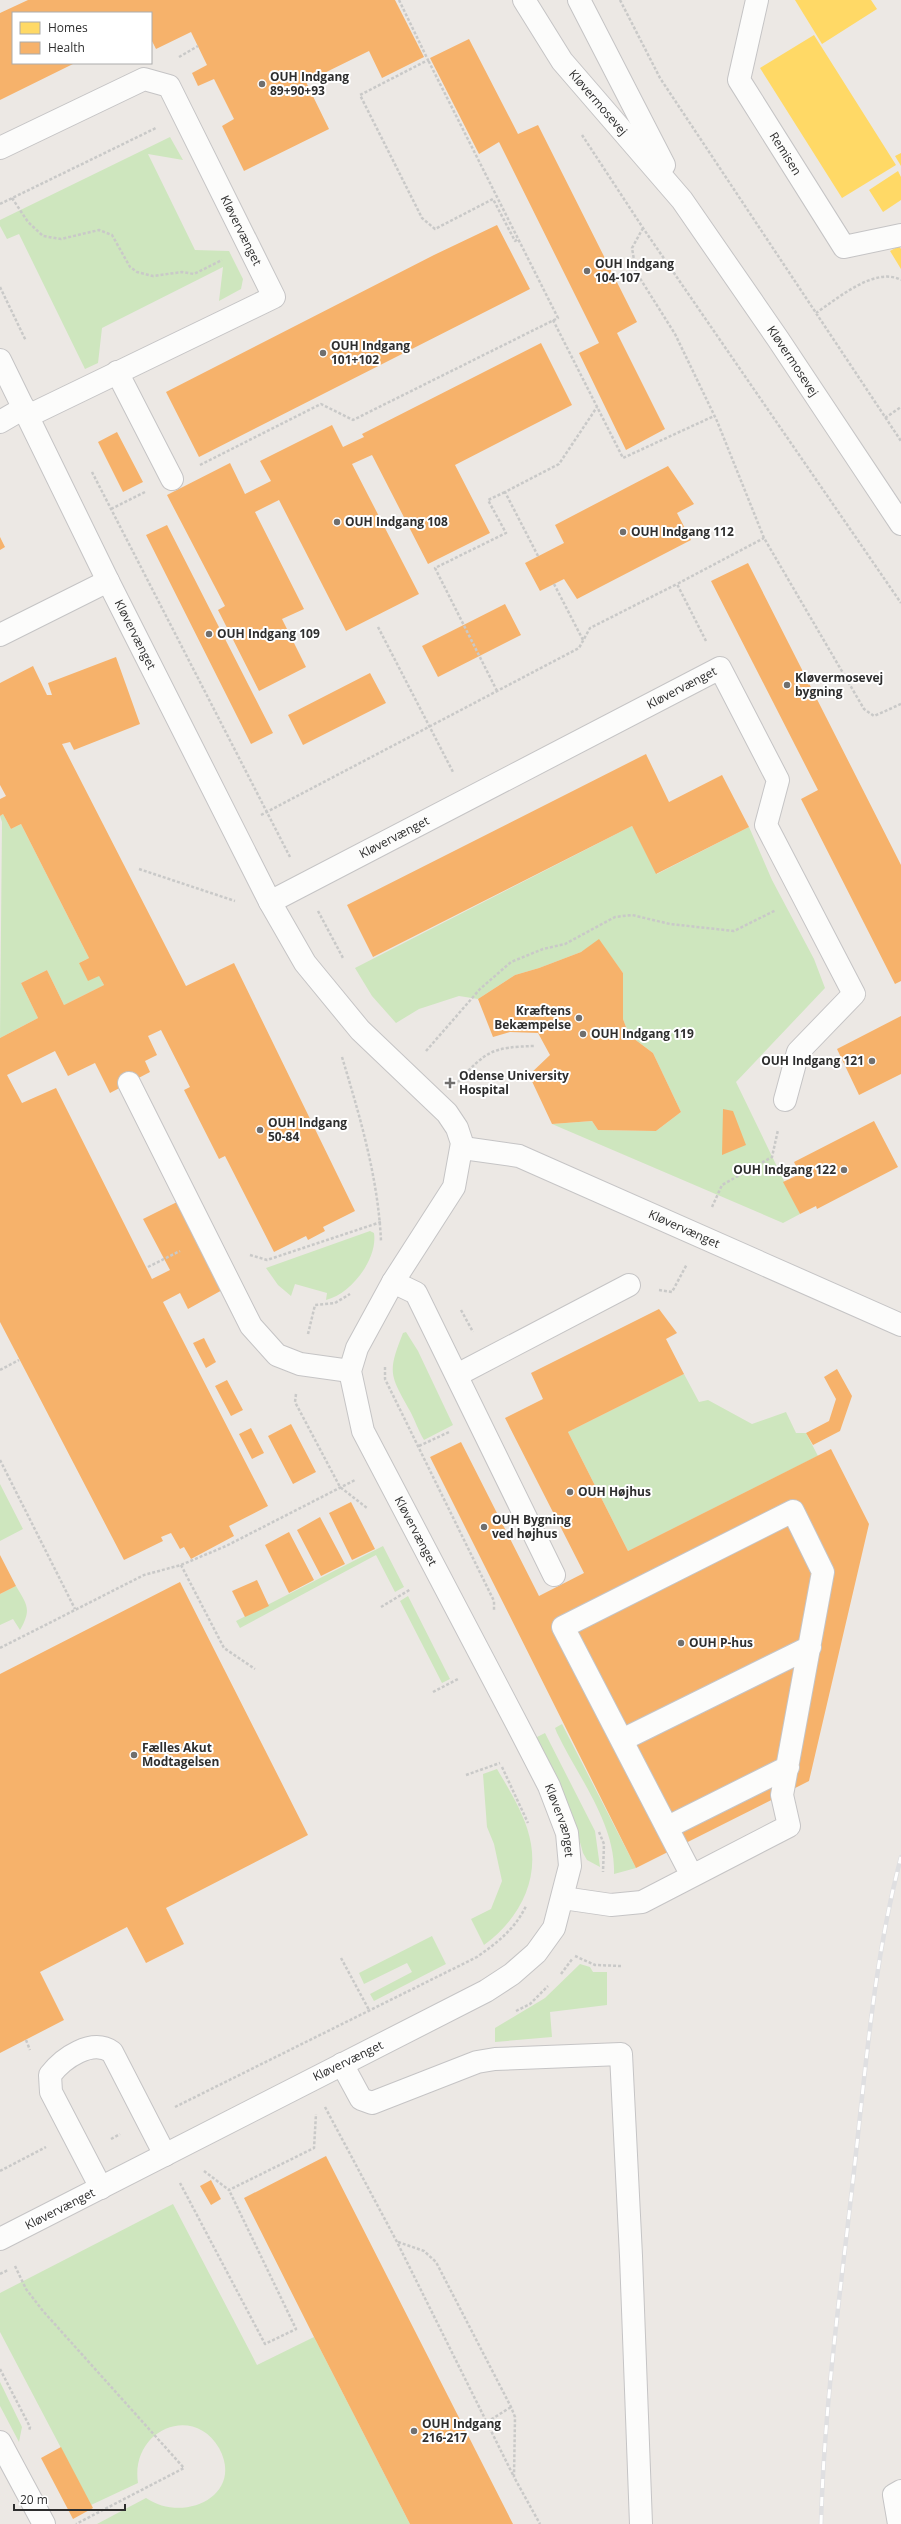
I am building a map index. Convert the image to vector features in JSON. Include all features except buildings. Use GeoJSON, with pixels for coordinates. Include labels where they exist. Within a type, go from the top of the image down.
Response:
{"type":"FeatureCollection","features":[{"type":"Feature","properties":{"kind":"street","name":"Kløvermosevej"},"geometry":{"type":"LineString","coordinates":[[524,0],[562,61],[682,200],[830,416],[901,524]]}},
{"type":"Feature","properties":{"kind":"street","name":"Kløvermosevej"},"geometry":{"type":"LineString","coordinates":[[579,0],[682,200]]}},
{"type":"Feature","properties":{"kind":"street","name":"Remisen"},"geometry":{"type":"LineString","coordinates":[[757,0],[739,80],[844,247],[901,235]]}},
{"type":"Feature","properties":{"kind":"street","name":"Kløvervænget"},"geometry":{"type":"LineString","coordinates":[[0,148],[144,79],[169,86],[274,297],[117,372],[26,412]]}},
{"type":"Feature","properties":{"kind":"street","name":"Kløvervænget"},"geometry":{"type":"LineString","coordinates":[[0,360],[108,581],[233,829],[270,902],[305,963],[360,1030],[446,1113],[457,1128],[463,1148],[454,1187],[393,1282],[356,1348],[350,1371],[363,1431],[447,1588],[549,1786],[567,1832],[570,1866],[563,1898],[554,1928],[536,1953],[512,1974],[480,1994],[0,2238]]}},
{"type":"Feature","properties":{"kind":"street"},"geometry":{"type":"LineString","coordinates":[[117,372],[172,479]]}},
{"type":"Feature","properties":{"kind":"street"},"geometry":{"type":"LineString","coordinates":[[0,422],[26,412]]}},
{"type":"Feature","properties":{"kind":"street"},"geometry":{"type":"LineString","coordinates":[[0,635],[108,581]]}},
{"type":"Feature","properties":{"kind":"street","name":"Kløvervænget"},"geometry":{"type":"LineString","coordinates":[[270,902],[720,668],[778,780],[766,825],[854,994],[798,1052],[785,1100]]}},
{"type":"Feature","properties":{"kind":"street"},"geometry":{"type":"LineString","coordinates":[[129,1083],[251,1326],[277,1355],[300,1364],[350,1371]]}},
{"type":"Feature","properties":{"kind":"street","name":"Kløvervænget"},"geometry":{"type":"LineString","coordinates":[[463,1148],[519,1156],[901,1325]]}},
{"type":"Feature","properties":{"kind":"street"},"geometry":{"type":"LineString","coordinates":[[393,1282],[416,1293],[554,1575]]}},
{"type":"Feature","properties":{"kind":"street"},"geometry":{"type":"LineString","coordinates":[[457,1375],[629,1285]]}},
{"type":"Feature","properties":{"kind":"street"},"geometry":{"type":"LineString","coordinates":[[563,1898],[611,1905],[642,1902],[789,1826],[782,1795],[823,1572],[793,1511],[564,1627],[692,1876]]}},
{"type":"Feature","properties":{"kind":"street"},"geometry":{"type":"LineString","coordinates":[[622,1740],[810,1647]]}},
{"type":"Feature","properties":{"kind":"street"},"geometry":{"type":"LineString","coordinates":[[668,1827],[788,1767]]}},
{"type":"Feature","properties":{"kind":"street"},"geometry":{"type":"LineString","coordinates":[[101,2188],[50,2092],[50,2075],[64,2060],[86,2049],[98,2047],[112,2052],[165,2155]]}},
{"type":"Feature","properties":{"kind":"street"},"geometry":{"type":"LineString","coordinates":[[342,2064],[361,2099],[372,2103],[477,2062],[495,2059],[621,2054],[632,2256],[641,2524]]}},
{"type":"Feature","properties":{"kind":"street"},"geometry":{"type":"LineString","coordinates":[[0,2442],[44,2524]]}},
{"type":"Feature","properties":{"kind":"street"},"geometry":{"type":"LineString","coordinates":[[899,2524],[894,2495],[901,2491]]}},
{"type":"Feature","properties":{"kind":"path"},"geometry":{"type":"LineString","coordinates":[[111,509],[321,404],[353,420],[558,318],[399,0]]}},
{"type":"Feature","properties":{"kind":"path"},"geometry":{"type":"LineString","coordinates":[[620,0],[660,78],[901,441]]}},
{"type":"Feature","properties":{"kind":"path"},"geometry":{"type":"LineString","coordinates":[[182,64],[179,57],[198,46]]}},
{"type":"Feature","properties":{"kind":"path"},"geometry":{"type":"LineString","coordinates":[[428,60],[360,95],[422,218],[435,229],[493,199],[515,241],[518,239]]}},
{"type":"Feature","properties":{"kind":"path"},"geometry":{"type":"LineString","coordinates":[[0,204],[183,114]]}},
{"type":"Feature","properties":{"kind":"path"},"geometry":{"type":"LineString","coordinates":[[578,128],[643,228],[901,603]]}},
{"type":"Feature","properties":{"kind":"path"},"geometry":{"type":"LineString","coordinates":[[12,198],[28,222],[43,236],[60,239],[99,230],[112,235],[130,267],[137,272],[153,276],[182,272],[194,274],[248,246]]}},
{"type":"Feature","properties":{"kind":"path"},"geometry":{"type":"LineString","coordinates":[[643,228],[632,248],[636,272],[675,334],[714,416],[764,538],[864,709],[874,716],[901,704]]}},
{"type":"Feature","properties":{"kind":"path"},"geometry":{"type":"LineString","coordinates":[[816,313],[846,292],[876,277],[894,276],[901,280]]}},
{"type":"Feature","properties":{"kind":"path"},"geometry":{"type":"LineString","coordinates":[[553,320],[623,458],[714,416]]}},
{"type":"Feature","properties":{"kind":"path"},"geometry":{"type":"LineString","coordinates":[[497,691],[435,568],[506,533],[488,500],[559,464],[597,406]]}},
{"type":"Feature","properties":{"kind":"path"},"geometry":{"type":"LineString","coordinates":[[885,418],[901,407]]}},
{"type":"Feature","properties":{"kind":"path"},"geometry":{"type":"LineString","coordinates":[[504,492],[538,556]]}},
{"type":"Feature","properties":{"kind":"path"},"geometry":{"type":"LineString","coordinates":[[233,829],[579,648],[590,628],[764,538]]}},
{"type":"Feature","properties":{"kind":"path"},"geometry":{"type":"LineString","coordinates":[[554,584],[583,641]]}},
{"type":"Feature","properties":{"kind":"path"},"geometry":{"type":"LineString","coordinates":[[677,584],[720,668]]}},
{"type":"Feature","properties":{"kind":"path"},"geometry":{"type":"LineString","coordinates":[[378,627],[467,800]]}},
{"type":"Feature","properties":{"kind":"path"},"geometry":{"type":"LineString","coordinates":[[139,869],[237,902]]}},
{"type":"Feature","properties":{"kind":"path"},"geometry":{"type":"LineString","coordinates":[[422,1056],[480,989],[511,962],[543,949],[565,944],[615,917],[632,915],[670,924],[734,931],[803,897]]}},
{"type":"Feature","properties":{"kind":"path"},"geometry":{"type":"LineString","coordinates":[[455,1085],[487,1054],[504,1046],[535,1046]]}},
{"type":"Feature","properties":{"kind":"path"},"geometry":{"type":"LineString","coordinates":[[340,1050],[364,1132],[381,1222],[382,1243]]}},
{"type":"Feature","properties":{"kind":"path"},"geometry":{"type":"LineString","coordinates":[[710,1213],[722,1185],[772,1157]]}},
{"type":"Feature","properties":{"kind":"path"},"geometry":{"type":"LineString","coordinates":[[209,1243],[267,1260],[381,1222]]}},
{"type":"Feature","properties":{"kind":"path"},"geometry":{"type":"LineString","coordinates":[[148,1267],[186,1247]]}},
{"type":"Feature","properties":{"kind":"path"},"geometry":{"type":"LineString","coordinates":[[676,1284],[688,1261]]}},
{"type":"Feature","properties":{"kind":"path"},"geometry":{"type":"LineString","coordinates":[[354,1291],[335,1303],[315,1305],[300,1364],[295,1402],[340,1487],[370,1510]]}},
{"type":"Feature","properties":{"kind":"path"},"geometry":{"type":"LineString","coordinates":[[0,1370],[19,1360]]}},
{"type":"Feature","properties":{"kind":"path"},"geometry":{"type":"LineString","coordinates":[[0,1460],[75,1609]]}},
{"type":"Feature","properties":{"kind":"path"},"geometry":{"type":"LineString","coordinates":[[0,1648],[144,1575],[181,1565],[226,1546],[382,1467]]}},
{"type":"Feature","properties":{"kind":"path"},"geometry":{"type":"LineString","coordinates":[[181,1565],[224,1648],[255,1669]]}},
{"type":"Feature","properties":{"kind":"path"},"geometry":{"type":"LineString","coordinates":[[408,1582],[414,1596]]}},
{"type":"Feature","properties":{"kind":"path"},"geometry":{"type":"LineString","coordinates":[[381,1607],[411,1589]]}},
{"type":"Feature","properties":{"kind":"path"},"geometry":{"type":"LineString","coordinates":[[454,1672],[461,1686]]}},
{"type":"Feature","properties":{"kind":"path"},"geometry":{"type":"LineString","coordinates":[[433,1692],[458,1679]]}},
{"type":"Feature","properties":{"kind":"path"},"geometry":{"type":"LineString","coordinates":[[496,1755],[529,1825]]}},
{"type":"Feature","properties":{"kind":"path"},"geometry":{"type":"LineString","coordinates":[[466,1775],[500,1763]]}},
{"type":"Feature","properties":{"kind":"path"},"geometry":{"type":"LineString","coordinates":[[282,2054],[477,1957],[500,1940],[518,1921],[528,1902]]}},
{"type":"Feature","properties":{"kind":"path"},"geometry":{"type":"LineString","coordinates":[[574,1956],[596,1965],[621,1966]]}},
{"type":"Feature","properties":{"kind":"path"},"geometry":{"type":"LineString","coordinates":[[341,1958],[369,2010]]}},
{"type":"Feature","properties":{"kind":"path"},"geometry":{"type":"LineString","coordinates":[[310,2080],[397,2242],[514,2477],[540,2524]]}},
{"type":"Feature","properties":{"kind":"path"},"geometry":{"type":"LineString","coordinates":[[0,2171],[48,2146]]}},
{"type":"Feature","properties":{"kind":"path"},"geometry":{"type":"LineString","coordinates":[[180,2182],[265,2344],[296,2329],[229,2190]]}},
{"type":"Feature","properties":{"kind":"path"},"geometry":{"type":"LineString","coordinates":[[0,2238],[26,2289],[43,2311],[184,2468],[76,2524]]}},
{"type":"Feature","properties":{"kind":"path"},"geometry":{"type":"LineString","coordinates":[[397,2242],[424,2251],[436,2262],[512,2408],[515,2417],[514,2477]]}},
{"type":"Feature","properties":{"kind":"path"},"geometry":{"type":"LineString","coordinates":[[487,2422],[512,2408]]}},
{"type":"Feature","properties":{"kind":"green space"},"geometry":{"type":"Polygon","coordinates":[[[170,137],[183,160],[148,154],[195,250],[229,251],[243,279],[241,289],[219,301],[223,267],[102,328],[98,363],[85,369],[19,234],[7,239],[0,226],[0,220],[170,137]]]}},
{"type":"Feature","properties":{"kind":"green space"},"geometry":{"type":"Polygon","coordinates":[[[3,814],[11,829],[21,824],[89,958],[79,963],[99,976],[104,985],[64,1005],[47,970],[21,983],[38,1018],[0,1038],[2,822],[0,816],[3,814]]]}},
{"type":"Feature","properties":{"kind":"green space"},"geometry":{"type":"Polygon","coordinates":[[[632,826],[657,874],[749,827],[772,880],[814,959],[825,988],[736,1082],[800,1214],[783,1223],[552,1124],[592,1121],[598,1130],[656,1131],[681,1112],[653,1053],[629,1035],[623,1019],[623,973],[599,940],[581,952],[539,968],[515,975],[478,999],[459,996],[419,1009],[396,1023],[372,996],[355,968],[632,826]]]}},
{"type":"Feature","properties":{"kind":"green space"},"geometry":{"type":"Polygon","coordinates":[[[370,1231],[374,1233],[372,1254],[361,1274],[345,1291],[326,1300],[327,1293],[295,1284],[291,1296],[278,1285],[266,1268],[370,1231]]]}},
{"type":"Feature","properties":{"kind":"green space"},"geometry":{"type":"Polygon","coordinates":[[[406,1332],[418,1351],[453,1425],[424,1440],[398,1389],[393,1374],[393,1366],[398,1346],[403,1333],[406,1332]]]}},
{"type":"Feature","properties":{"kind":"green space"},"geometry":{"type":"Polygon","coordinates":[[[684,1374],[699,1402],[708,1400],[752,1424],[786,1412],[796,1433],[806,1433],[818,1456],[628,1551],[568,1432],[684,1374]]]}},
{"type":"Feature","properties":{"kind":"green space"},"geometry":{"type":"Polygon","coordinates":[[[0,1484],[23,1529],[0,1541],[0,1484]]]}},
{"type":"Feature","properties":{"kind":"green space"},"geometry":{"type":"Polygon","coordinates":[[[383,1546],[404,1587],[395,1592],[376,1555],[240,1628],[236,1621],[383,1546]]]}},
{"type":"Feature","properties":{"kind":"green space"},"geometry":{"type":"Polygon","coordinates":[[[16,1586],[27,1607],[26,1617],[20,1630],[13,1619],[0,1625],[0,1594],[16,1586]]]}},
{"type":"Feature","properties":{"kind":"green space"},"geometry":{"type":"Polygon","coordinates":[[[408,1596],[450,1679],[442,1683],[400,1601],[408,1596]]]}},
{"type":"Feature","properties":{"kind":"green space"},"geometry":{"type":"Polygon","coordinates":[[[562,1724],[636,1868],[614,1874],[613,1855],[609,1837],[602,1819],[555,1728],[562,1724]]]}},
{"type":"Feature","properties":{"kind":"green space"},"geometry":{"type":"Polygon","coordinates":[[[545,1733],[595,1831],[600,1867],[587,1860],[583,1853],[572,1814],[533,1739],[545,1733]]]}},
{"type":"Feature","properties":{"kind":"green space"},"geometry":{"type":"Polygon","coordinates":[[[497,1769],[526,1824],[531,1844],[531,1874],[528,1888],[515,1914],[495,1936],[484,1945],[471,1919],[491,1909],[502,1881],[494,1844],[487,1827],[483,1774],[497,1769]]]}},
{"type":"Feature","properties":{"kind":"green space"},"geometry":{"type":"Polygon","coordinates":[[[432,1936],[446,1964],[374,2001],[370,1994],[412,1972],[407,1963],[364,1984],[359,1973],[432,1936]]]}},
{"type":"Feature","properties":{"kind":"green space"},"geometry":{"type":"Polygon","coordinates":[[[580,1964],[590,1967],[593,1972],[607,1972],[607,2005],[550,2012],[552,2037],[495,2042],[495,2028],[545,1998],[580,1964]]]}},
{"type":"Feature","properties":{"kind":"green space"},"geometry":{"type":"Polygon","coordinates":[[[173,2204],[257,2365],[314,2337],[410,2524],[97,2524],[146,2498],[161,2505],[177,2508],[193,2506],[206,2500],[217,2491],[224,2479],[225,2465],[219,2448],[208,2434],[194,2427],[180,2425],[166,2429],[153,2437],[144,2449],[138,2464],[138,2483],[91,2505],[0,2332],[0,2293],[173,2204]]]}},
{"type":"Feature","properties":{"kind":"green space"},"geometry":{"type":"Polygon","coordinates":[[[0,2382],[22,2427],[19,2442],[0,2406],[0,2382]]]}},
{"type":"Feature","properties":{"kind":"railway"},"geometry":{"type":"LineString","coordinates":[[821,2524],[829,2391],[867,2052],[877,1973],[901,1857]]}},
{"type":"Feature","properties":{"kind":"place","name":"OUH Indgang 89+90+93"},"geometry":{"type":"Point","coordinates":[262,84]}},
{"type":"Feature","properties":{"kind":"place","name":"OUH Indgang 104-107"},"geometry":{"type":"Point","coordinates":[587,271]}},
{"type":"Feature","properties":{"kind":"place","name":"OUH Indgang 101+102"},"geometry":{"type":"Point","coordinates":[323,353]}},
{"type":"Feature","properties":{"kind":"place","name":"OUH Indgang 108"},"geometry":{"type":"Point","coordinates":[337,522]}},
{"type":"Feature","properties":{"kind":"place","name":"OUH Indgang 112"},"geometry":{"type":"Point","coordinates":[623,532]}},
{"type":"Feature","properties":{"kind":"place","name":"OUH Indgang 109"},"geometry":{"type":"Point","coordinates":[209,634]}},
{"type":"Feature","properties":{"kind":"place","name":"Kløvermosevej bygning"},"geometry":{"type":"Point","coordinates":[787,685]}},
{"type":"Feature","properties":{"kind":"place","name":"Kræftens Bekæmpelse"},"geometry":{"type":"Point","coordinates":[579,1018]}},
{"type":"Feature","properties":{"kind":"place","name":"OUH Indgang 119"},"geometry":{"type":"Point","coordinates":[583,1034]}},
{"type":"Feature","properties":{"kind":"place","name":"OUH Indgang 121"},"geometry":{"type":"Point","coordinates":[872,1061]}},
{"type":"Feature","properties":{"kind":"place","name":"Odense University Hospital"},"geometry":{"type":"Point","coordinates":[450,1083]}},
{"type":"Feature","properties":{"kind":"place","name":"OUH Indgang 50-84"},"geometry":{"type":"Point","coordinates":[260,1130]}},
{"type":"Feature","properties":{"kind":"place","name":"OUH Indgang 122"},"geometry":{"type":"Point","coordinates":[844,1170]}},
{"type":"Feature","properties":{"kind":"place","name":"OUH Højhus"},"geometry":{"type":"Point","coordinates":[570,1492]}},
{"type":"Feature","properties":{"kind":"place","name":"OUH Bygning ved højhus"},"geometry":{"type":"Point","coordinates":[484,1527]}},
{"type":"Feature","properties":{"kind":"place","name":"OUH P-hus"},"geometry":{"type":"Point","coordinates":[681,1643]}},
{"type":"Feature","properties":{"kind":"place","name":"Fælles Akut Modtagelsen"},"geometry":{"type":"Point","coordinates":[134,1755]}},
{"type":"Feature","properties":{"kind":"place","name":"OUH Indgang 216-217"},"geometry":{"type":"Point","coordinates":[414,2431]}}]}
